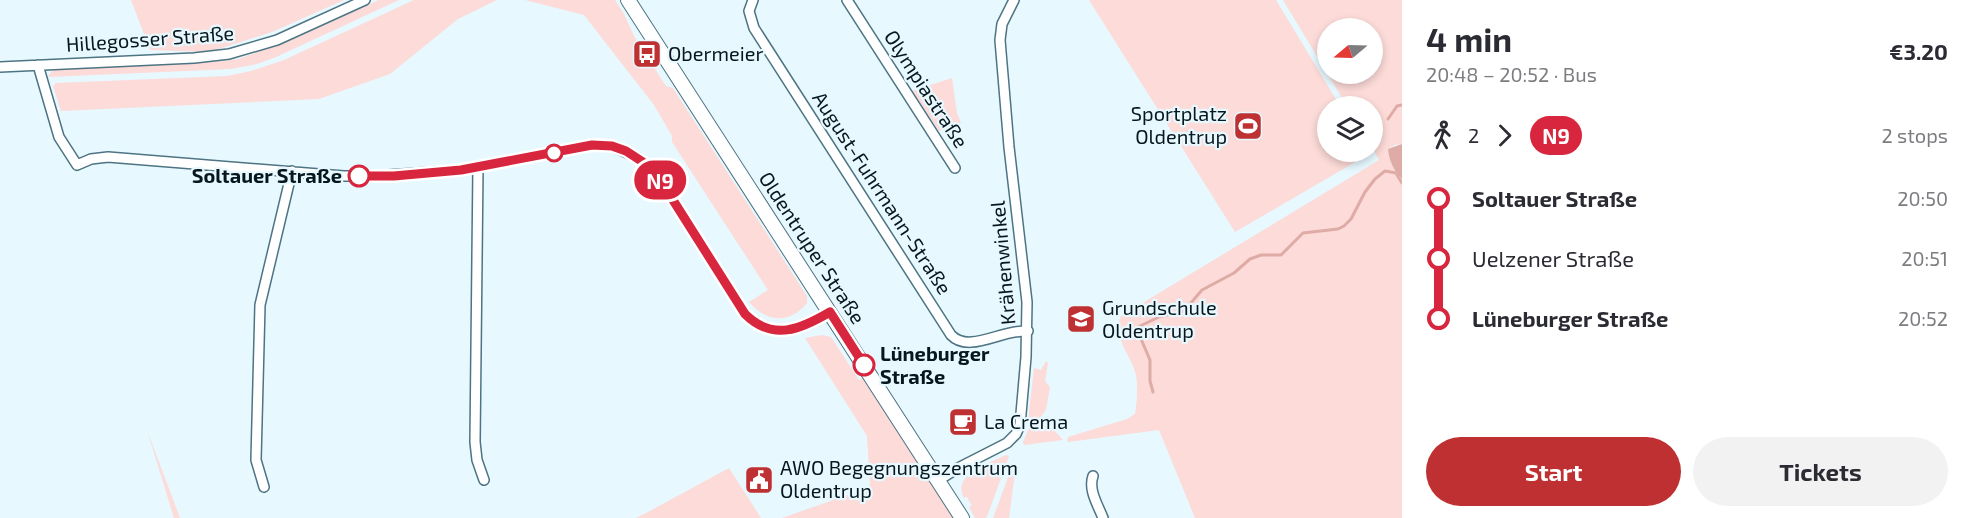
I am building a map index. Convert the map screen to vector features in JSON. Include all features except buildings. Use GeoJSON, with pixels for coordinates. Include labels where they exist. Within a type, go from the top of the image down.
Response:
{"type":"FeatureCollection","features":[{"type":"Feature","properties":{"kind":"street","name":"Hillegosser Straße"},"geometry":{"type":"LineString","coordinates":[[0,67],[194,58],[229,54],[277,40],[365,0]]}},
{"type":"Feature","properties":{"kind":"street","name":"Oldentruper Straße"},"geometry":{"type":"LineString","coordinates":[[628,0],[962,518]]}},
{"type":"Feature","properties":{"kind":"street","name":"August-Fuhrmann-Straße"},"geometry":{"type":"LineString","coordinates":[[753,0],[749,11],[754,27],[951,335],[962,343],[971,343],[1012,331],[1028,331]]}},
{"type":"Feature","properties":{"kind":"street","name":"Olympiastraße"},"geometry":{"type":"LineString","coordinates":[[847,0],[955,168]]}},
{"type":"Feature","properties":{"kind":"street","name":"Krähenwinkel"},"geometry":{"type":"LineString","coordinates":[[939,480],[1004,445],[1016,434],[1020,425],[1028,331],[1027,302],[1009,147],[1000,39],[1002,24],[1014,0]]}},
{"type":"Feature","properties":{"kind":"street"},"geometry":{"type":"LineString","coordinates":[[38,65],[59,136],[77,165],[90,159],[108,157],[374,176],[478,167],[592,145],[612,146],[638,158],[658,177],[751,320],[765,328],[786,330],[808,325],[830,312]]}},
{"type":"Feature","properties":{"kind":"street"},"geometry":{"type":"LineString","coordinates":[[478,167],[475,442],[477,460],[484,480]]}},
{"type":"Feature","properties":{"kind":"street"},"geometry":{"type":"LineString","coordinates":[[264,487],[256,460],[260,305],[292,171]]}},
{"type":"Feature","properties":{"kind":"street"},"geometry":{"type":"LineString","coordinates":[[1093,476],[1092,491],[1103,518]]}},
{"type":"Feature","properties":{"kind":"shaded area"},"geometry":{"type":"Polygon","coordinates":[[[131,0],[344,0],[272,32],[209,52],[150,50],[131,0]]]}},
{"type":"Feature","properties":{"kind":"shaded area"},"geometry":{"type":"Polygon","coordinates":[[[379,0],[399,0],[257,64],[231,69],[48,77],[55,70],[238,59],[293,39],[379,0]]]}},
{"type":"Feature","properties":{"kind":"shaded area"},"geometry":{"type":"Polygon","coordinates":[[[414,0],[497,0],[458,19],[390,74],[319,99],[61,111],[53,86],[56,83],[227,76],[251,71],[284,60],[414,0]]]}},
{"type":"Feature","properties":{"kind":"shaded area"},"geometry":{"type":"Polygon","coordinates":[[[525,0],[615,0],[634,36],[666,86],[673,88],[807,296],[807,303],[800,310],[785,318],[770,317],[749,302],[768,290],[672,142],[672,136],[654,105],[584,15],[525,0]]]}},
{"type":"Feature","properties":{"kind":"shaded area","name":"Sportplatz Oldentrup"},"geometry":{"type":"Polygon","coordinates":[[[1089,0],[1276,0],[1317,68],[1317,84],[1327,84],[1334,96],[1317,96],[1317,162],[1355,162],[1235,232],[1089,0]]]}},
{"type":"Feature","properties":{"kind":"shaded area"},"geometry":{"type":"Polygon","coordinates":[[[1283,0],[1402,0],[1402,144],[1388,149],[1392,166],[1402,179],[1402,518],[1195,518],[1159,430],[1068,442],[1068,437],[1127,419],[1135,414],[1136,375],[1120,338],[1121,316],[1376,162],[1383,162],[1383,96],[1341,96],[1334,84],[1383,84],[1383,18],[1317,18],[1317,56],[1283,0]]]}},
{"type":"Feature","properties":{"kind":"shaded area"},"geometry":{"type":"Polygon","coordinates":[[[952,78],[957,113],[961,123],[939,131],[912,91],[952,78]]]}},
{"type":"Feature","properties":{"kind":"shaded area"},"geometry":{"type":"Polygon","coordinates":[[[1402,144],[1402,179],[1392,166],[1388,149],[1402,144]]]}},
{"type":"Feature","properties":{"kind":"shaded area"},"geometry":{"type":"Polygon","coordinates":[[[822,335],[831,337],[859,380],[863,378],[954,518],[782,518],[870,487],[867,436],[805,338],[822,335]]]}},
{"type":"Feature","properties":{"kind":"shaded area"},"geometry":{"type":"Polygon","coordinates":[[[1046,361],[1048,363],[1045,381],[1050,387],[1046,410],[1039,419],[1028,421],[1034,368],[1041,370],[1046,361]]]}},
{"type":"Feature","properties":{"kind":"shaded area"},"geometry":{"type":"Polygon","coordinates":[[[1043,424],[1053,429],[1063,440],[1024,445],[1023,442],[1029,428],[1043,424]]]}},
{"type":"Feature","properties":{"kind":"shaded area"},"geometry":{"type":"Polygon","coordinates":[[[147,430],[180,518],[174,518],[147,430]]]}},
{"type":"Feature","properties":{"kind":"shaded area"},"geometry":{"type":"Polygon","coordinates":[[[1006,455],[1009,456],[988,514],[986,518],[975,518],[969,507],[972,506],[967,497],[964,498],[961,490],[963,483],[974,471],[1006,455]]]}},
{"type":"Feature","properties":{"kind":"shaded area"},"geometry":{"type":"Polygon","coordinates":[[[1013,464],[1016,465],[1009,518],[993,518],[1013,464]]]}},
{"type":"Feature","properties":{"kind":"shaded area"},"geometry":{"type":"Polygon","coordinates":[[[729,468],[761,518],[636,518],[648,512],[729,468]]]}},
{"type":"Feature","properties":{"kind":"waterway"},"geometry":{"type":"LineString","coordinates":[[1388,119],[1397,106],[1402,105]]}},
{"type":"Feature","properties":{"kind":"waterway"},"geometry":{"type":"LineString","coordinates":[[1153,392],[1150,381],[1150,360],[1138,327],[1159,317],[1184,311],[1202,290],[1234,273],[1250,259],[1261,255],[1281,255],[1303,233],[1338,229],[1344,226],[1351,219],[1365,192],[1375,179],[1385,171],[1402,174]]}},
{"type":"Feature","properties":{"kind":"waterway"},"geometry":{"type":"LineString","coordinates":[[1397,175],[1402,183]]}},
{"type":"Feature","properties":{"kind":"bus line","name":"N9"},"geometry":{"type":"LineString","coordinates":[[359,176],[394,176],[461,170],[592,145],[612,146],[626,151],[649,166],[658,177],[751,320],[765,328],[786,330],[808,325],[830,312],[864,365]]}},
{"type":"Feature","properties":{"kind":"place","name":"Obermeier"},"geometry":{"type":"Point","coordinates":[647,54]}},
{"type":"Feature","properties":{"kind":"place","name":"Sportplatz Oldentrup"},"geometry":{"type":"Point","coordinates":[1248,126]}},
{"type":"Feature","properties":{"kind":"place","name":"Soltauer Straße"},"geometry":{"type":"Point","coordinates":[359,176]}},
{"type":"Feature","properties":{"kind":"place","name":"Grundschule Oldentrup"},"geometry":{"type":"Point","coordinates":[1081,319]}},
{"type":"Feature","properties":{"kind":"place","name":"Lüneburger Straße"},"geometry":{"type":"Point","coordinates":[864,365]}},
{"type":"Feature","properties":{"kind":"place","name":"La Crema"},"geometry":{"type":"Point","coordinates":[963,422]}},
{"type":"Feature","properties":{"kind":"place","name":"AWO Begegnungszentrum Oldentrup"},"geometry":{"type":"Point","coordinates":[759,480]}}]}
